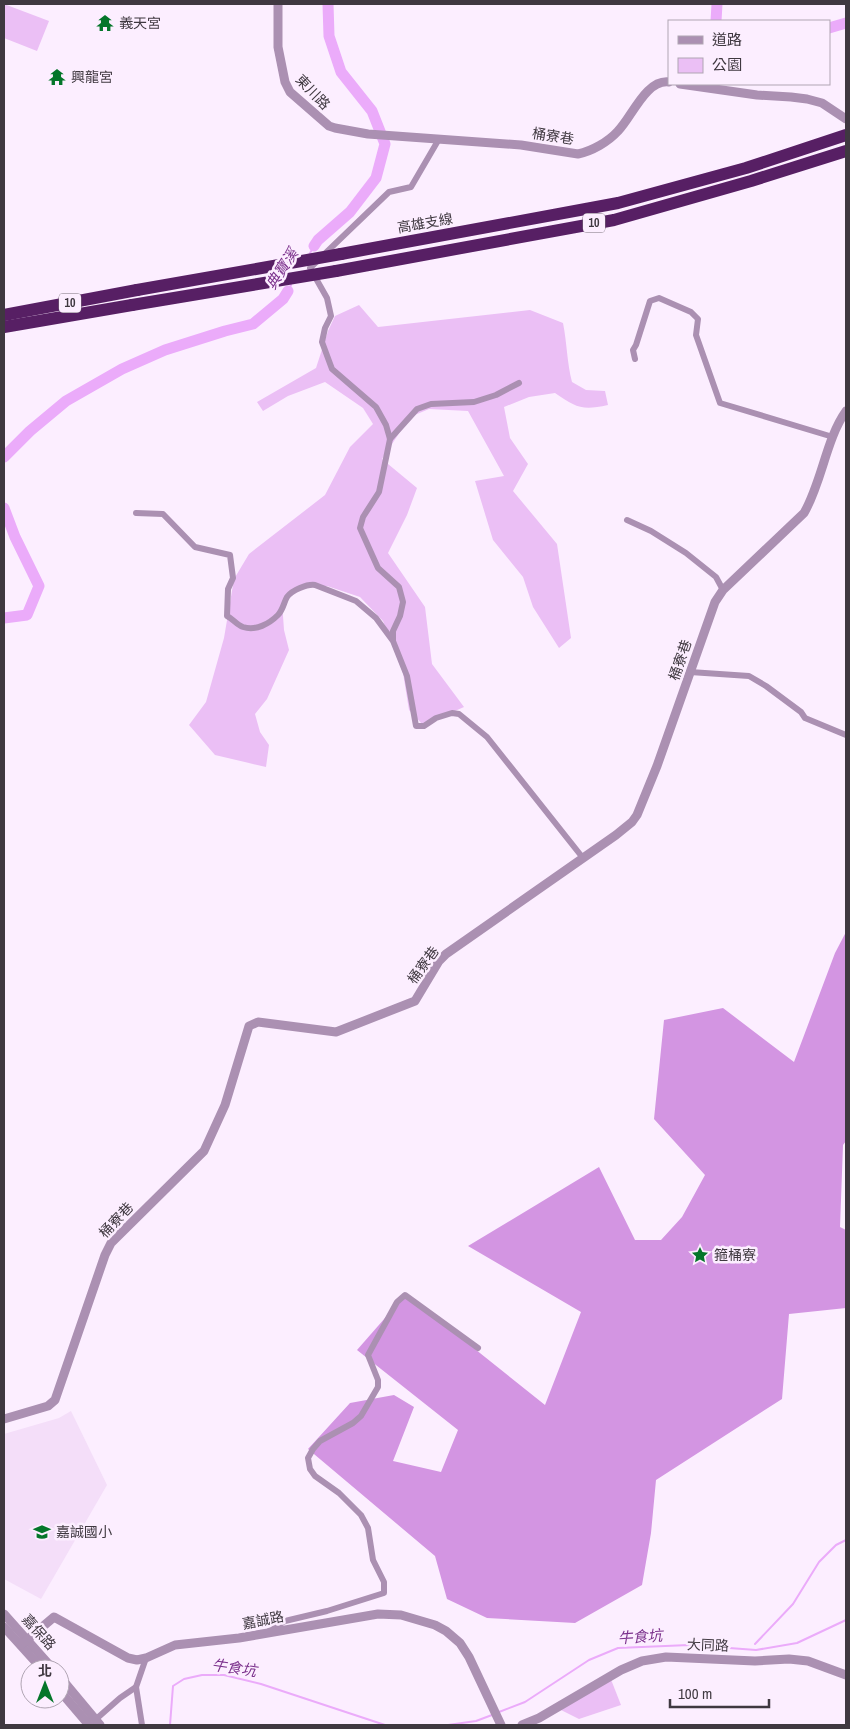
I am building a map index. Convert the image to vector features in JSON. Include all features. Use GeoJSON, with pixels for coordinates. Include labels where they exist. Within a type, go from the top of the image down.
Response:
{"type":"FeatureCollection","features":[{"type":"Feature","properties":{"kind":"highway","name":"高雄支線"},"geometry":{"type":"LineString","coordinates":[[4,315],[618,203],[746,168],[846,135]]}},
{"type":"Feature","properties":{"kind":"highway","name":"10"},"geometry":{"type":"LineString","coordinates":[[4,327],[336,271],[614,220],[751,181],[846,151]]}},
{"type":"Feature","properties":{"kind":"street","name":"東川路"},"geometry":{"type":"LineString","coordinates":[[278,4],[278,47],[281,68],[290,92],[329,126],[368,134],[403,137]]}},
{"type":"Feature","properties":{"kind":"street","name":"桶寮巷"},"geometry":{"type":"LineString","coordinates":[[403,137],[535,147],[578,154],[587,152],[616,134],[626,124],[649,89],[655,84],[663,81],[668,82]]}},
{"type":"Feature","properties":{"kind":"street"},"geometry":{"type":"LineString","coordinates":[[687,85],[757,95],[791,96],[822,104],[846,119]]}},
{"type":"Feature","properties":{"kind":"street"},"geometry":{"type":"LineString","coordinates":[[393,641],[393,631],[400,616],[403,602],[399,587],[378,568],[360,528],[362,517],[379,492],[390,439],[386,425],[376,407],[332,368],[322,342],[325,328],[331,316],[327,298],[310,268],[389,192],[411,187],[439,139]]}},
{"type":"Feature","properties":{"kind":"street"},"geometry":{"type":"LineString","coordinates":[[634,358],[632,350],[650,301],[659,298],[692,312],[698,319],[696,335],[720,403],[833,437]]}},
{"type":"Feature","properties":{"kind":"street"},"geometry":{"type":"LineString","coordinates":[[390,439],[418,409],[430,404],[474,402],[496,395],[520,383]]}},
{"type":"Feature","properties":{"kind":"street","name":"桶寮巷"},"geometry":{"type":"LineString","coordinates":[[4,1419],[48,1406],[55,1400],[105,1254],[111,1243],[204,1151],[225,1105],[249,1026],[258,1022],[336,1032],[415,1001],[439,960],[446,954],[632,822],[657,766],[715,602],[723,590],[804,513],[811,500],[833,437],[846,411]]}},
{"type":"Feature","properties":{"kind":"street"},"geometry":{"type":"LineString","coordinates":[[136,513],[163,514],[195,547],[230,555],[233,578],[228,589],[227,616],[232,618],[241,627],[256,629],[279,614],[288,595],[308,584],[315,584],[356,601],[376,618],[393,641],[408,676],[416,726],[424,726],[436,718],[452,713],[459,714],[487,737],[583,858]]}},
{"type":"Feature","properties":{"kind":"street"},"geometry":{"type":"LineString","coordinates":[[627,520],[651,530],[686,553],[716,577],[723,590]]}},
{"type":"Feature","properties":{"kind":"street"},"geometry":{"type":"LineString","coordinates":[[690,672],[749,676],[801,712],[805,718],[846,735]]}},
{"type":"Feature","properties":{"kind":"street"},"geometry":{"type":"LineString","coordinates":[[266,1633],[285,1621],[327,1611],[384,1593],[384,1582],[374,1560],[368,1528],[361,1515],[339,1493],[315,1476],[310,1469],[308,1458],[320,1441],[353,1423],[361,1416],[378,1387],[378,1380],[368,1356],[397,1302],[406,1295],[478,1348]]}},
{"type":"Feature","properties":{"kind":"street","name":"嘉保路"},"geometry":{"type":"LineString","coordinates":[[4,1614],[35,1659]]}},
{"type":"Feature","properties":{"kind":"street","name":"嘉誠路"},"geometry":{"type":"LineString","coordinates":[[146,1658],[175,1645],[239,1638],[378,1614],[401,1615],[423,1621],[446,1631],[460,1643],[469,1656],[501,1724]]}},
{"type":"Feature","properties":{"kind":"street"},"geometry":{"type":"LineString","coordinates":[[24,1643],[54,1617],[128,1658],[137,1660],[146,1658]]}},
{"type":"Feature","properties":{"kind":"street","name":"嘉保路"},"geometry":{"type":"LineString","coordinates":[[4,1626],[42,1659]]}},
{"type":"Feature","properties":{"kind":"street"},"geometry":{"type":"LineString","coordinates":[[142,1725],[136,1687],[146,1658]]}},
{"type":"Feature","properties":{"kind":"street","name":"大同路"},"geometry":{"type":"LineString","coordinates":[[522,1725],[539,1718],[621,1670],[652,1658],[808,1661],[846,1675]]}},
{"type":"Feature","properties":{"kind":"street"},"geometry":{"type":"LineString","coordinates":[[92,1724],[120,1698],[136,1687]]}},
{"type":"Feature","properties":{"kind":"street"},"geometry":{"type":"LineString","coordinates":[[70,1692],[92,1724]]}},
{"type":"Feature","properties":{"kind":"street"},"geometry":{"type":"LineString","coordinates":[[70,1701],[92,1724]]}},
{"type":"Feature","properties":{"kind":"shaded area"},"geometry":{"type":"Polygon","coordinates":[[[846,932],[846,1141],[843,1145],[840,1227],[846,1230],[846,1308],[789,1314],[782,1399],[656,1480],[651,1533],[642,1585],[575,1623],[487,1618],[447,1599],[435,1556],[308,1449],[350,1403],[394,1395],[414,1407],[393,1461],[441,1472],[458,1430],[357,1350],[406,1294],[545,1405],[581,1312],[468,1246],[599,1167],[635,1240],[661,1240],[682,1217],[705,1175],[654,1119],[664,1020],[723,1008],[794,1062],[835,953],[846,932]]]}},
{"type":"Feature","properties":{"kind":"shaded area","name":"嘉誠國小"},"geometry":{"type":"Polygon","coordinates":[[[71,1411],[107,1485],[41,1599],[4,1579],[4,1434],[59,1418],[71,1411]]]}},
{"type":"Feature","properties":{"kind":"green space"},"geometry":{"type":"Polygon","coordinates":[[[4,4],[49,21],[37,51],[4,38],[4,4]]]}},
{"type":"Feature","properties":{"kind":"green space"},"geometry":{"type":"Polygon","coordinates":[[[359,305],[378,327],[530,310],[563,323],[572,382],[586,390],[605,391],[608,405],[591,408],[579,407],[555,393],[529,397],[504,407],[510,438],[528,464],[513,491],[557,544],[571,638],[559,648],[533,607],[523,577],[493,540],[475,481],[504,476],[468,411],[429,409],[410,417],[382,459],[417,488],[407,515],[388,553],[425,607],[432,664],[464,707],[423,725],[409,710],[403,673],[383,621],[360,597],[327,586],[303,586],[282,602],[284,630],[289,650],[267,699],[255,714],[260,732],[269,745],[266,767],[215,755],[189,725],[206,702],[224,638],[234,579],[249,554],[325,495],[350,447],[373,424],[363,408],[325,382],[288,396],[263,411],[257,402],[316,368],[335,316],[359,305]]]}},
{"type":"Feature","properties":{"kind":"green space"},"geometry":{"type":"Polygon","coordinates":[[[610,1677],[621,1705],[579,1719],[555,1707],[610,1677]]]}},
{"type":"Feature","properties":{"kind":"waterway","name":"典寶溪"},"geometry":{"type":"LineString","coordinates":[[314,246],[318,240],[350,212],[376,178],[385,144],[372,111],[341,72],[329,36],[328,4]]}},
{"type":"Feature","properties":{"kind":"waterway","name":"典寶溪"},"geometry":{"type":"LineString","coordinates":[[716,20],[717,4]]}},
{"type":"Feature","properties":{"kind":"waterway","name":"典寶溪"},"geometry":{"type":"LineString","coordinates":[[830,28],[846,23]]}},
{"type":"Feature","properties":{"kind":"waterway","name":"典寶溪"},"geometry":{"type":"LineString","coordinates":[[309,255],[314,246]]}},
{"type":"Feature","properties":{"kind":"waterway","name":"典寶溪"},"geometry":{"type":"LineString","coordinates":[[288,291],[291,285]]}},
{"type":"Feature","properties":{"kind":"waterway","name":"典寶溪"},"geometry":{"type":"LineString","coordinates":[[4,457],[30,431],[66,401],[122,369],[165,350],[253,324],[283,299],[288,291]]}},
{"type":"Feature","properties":{"kind":"waterway","name":"典寶溪"},"geometry":{"type":"LineString","coordinates":[[4,508],[15,537],[39,586],[27,615],[4,618]]}},
{"type":"Feature","properties":{"kind":"waterway"},"geometry":{"type":"LineString","coordinates":[[755,1644],[793,1604],[819,1562],[836,1545],[846,1540]]}},
{"type":"Feature","properties":{"kind":"waterway","name":"牛食坑"},"geometry":{"type":"LineString","coordinates":[[499,1712],[525,1702],[589,1660],[618,1648],[689,1645],[756,1650],[797,1643],[846,1620]]}},
{"type":"Feature","properties":{"kind":"waterway","name":"牛食坑"},"geometry":{"type":"LineString","coordinates":[[170,1725],[173,1686],[184,1679],[202,1675],[224,1675],[261,1684],[385,1725]]}},
{"type":"Feature","properties":{"kind":"waterway","name":"牛食坑"},"geometry":{"type":"LineString","coordinates":[[448,1725],[476,1721],[492,1715]]}},
{"type":"Feature","properties":{"kind":"place","name":"義天宮"},"geometry":{"type":"Point","coordinates":[105,23]}},
{"type":"Feature","properties":{"kind":"place","name":"興龍宮"},"geometry":{"type":"Point","coordinates":[57,77]}},
{"type":"Feature","properties":{"kind":"place","name":"箍桶寮"},"geometry":{"type":"Point","coordinates":[700,1255]}},
{"type":"Feature","properties":{"kind":"place","name":"嘉誠國小"},"geometry":{"type":"Point","coordinates":[42,1532]}}]}
